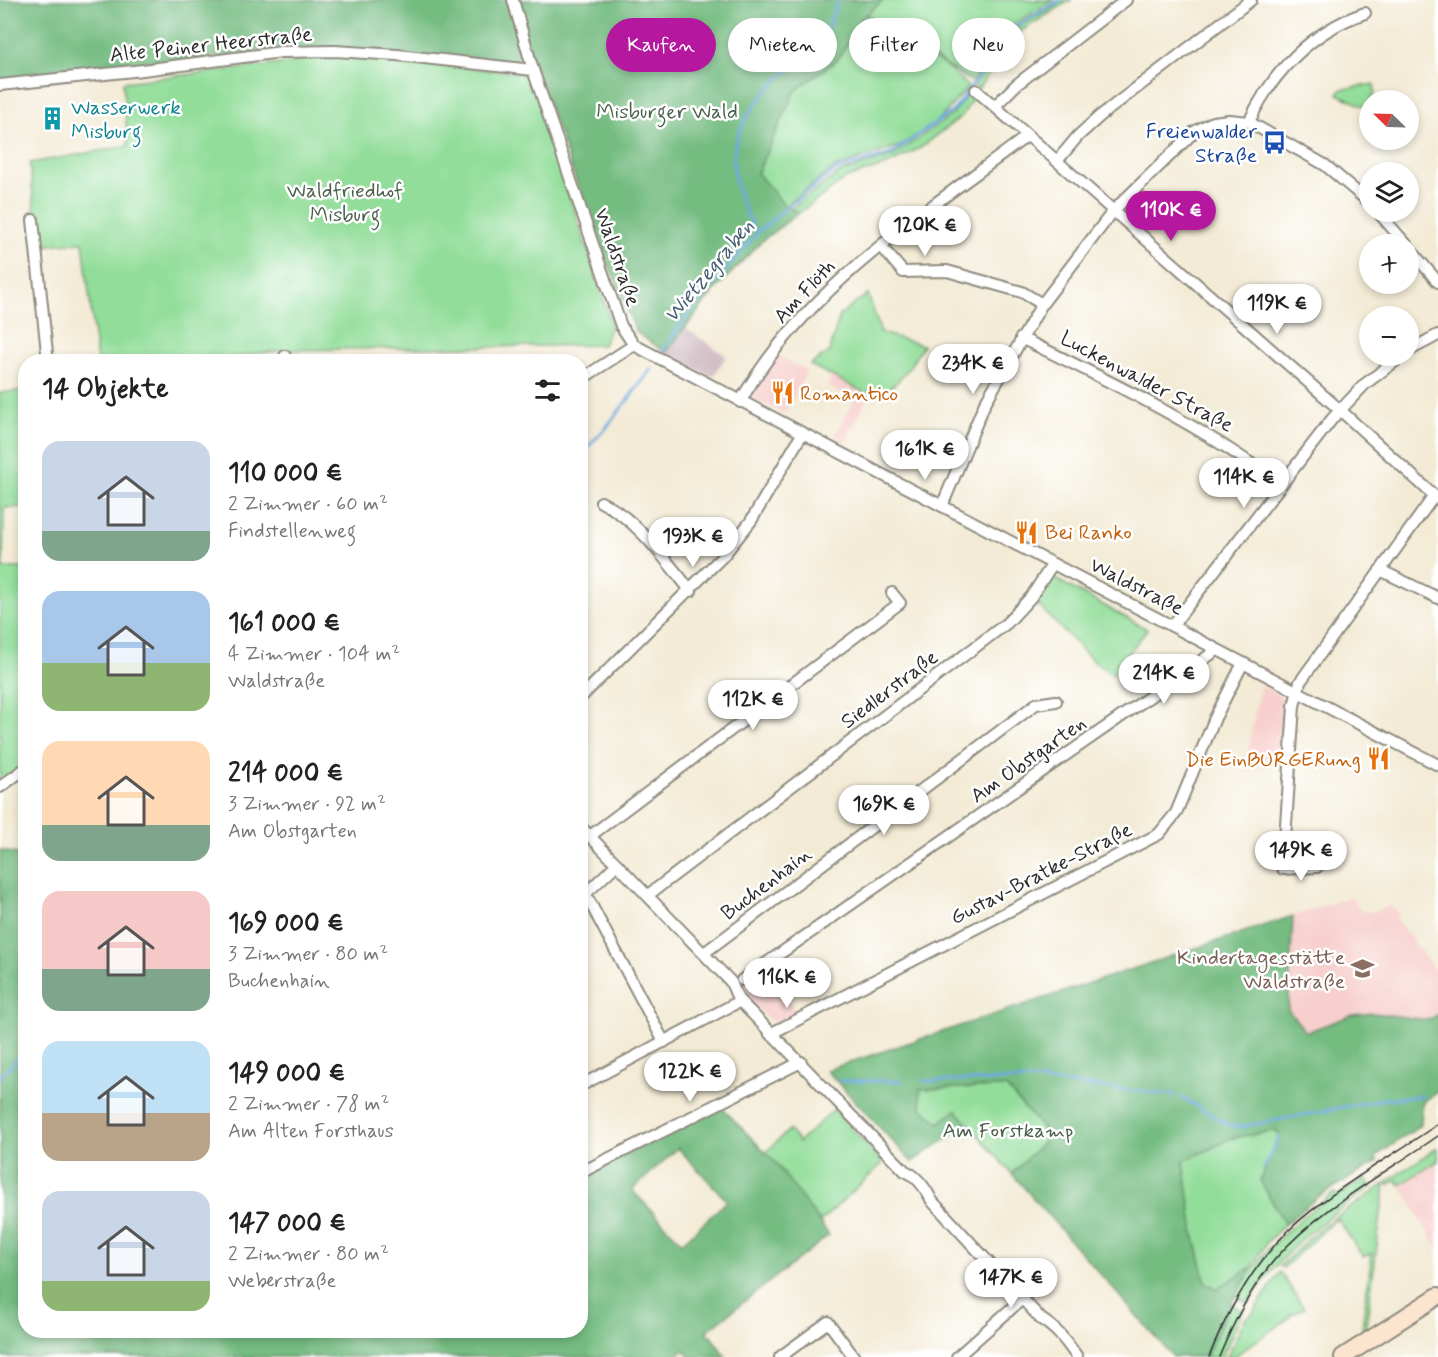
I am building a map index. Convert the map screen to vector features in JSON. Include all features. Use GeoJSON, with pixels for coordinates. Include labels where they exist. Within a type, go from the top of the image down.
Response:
{"type":"FeatureCollection","features":[{"type":"Feature","properties":{"kind":"main road"},"geometry":{"type":"LineString","coordinates":[[1350,1355],[1438,1296]]}},
{"type":"Feature","properties":{"kind":"street","name":"Waldstraße"},"geometry":{"type":"LineString","coordinates":[[513,0],[533,70],[621,327],[634,345],[1438,765]]}},
{"type":"Feature","properties":{"kind":"street"},"geometry":{"type":"LineString","coordinates":[[995,106],[1016,85],[1126,0]]}},
{"type":"Feature","properties":{"kind":"street"},"geometry":{"type":"LineString","coordinates":[[1057,161],[1078,136],[1100,116],[1251,0]]}},
{"type":"Feature","properties":{"kind":"street"},"geometry":{"type":"LineString","coordinates":[[1249,122],[1267,91],[1306,47],[1337,23],[1365,14]]}},
{"type":"Feature","properties":{"kind":"street","name":"Alte Peiner Heerstraße"},"geometry":{"type":"LineString","coordinates":[[0,85],[281,52],[335,51],[386,54],[533,70]]}},
{"type":"Feature","properties":{"kind":"street"},"geometry":{"type":"LineString","coordinates":[[976,90],[1341,410],[1436,497],[1380,570],[1300,682],[1294,706],[1283,869],[1317,867]]}},
{"type":"Feature","properties":{"kind":"street"},"geometry":{"type":"LineString","coordinates":[[942,506],[985,403],[1042,304],[1114,210],[1194,132],[1213,122],[1229,120],[1249,122],[1325,165],[1359,194]]}},
{"type":"Feature","properties":{"kind":"street","name":"Am Flöth"},"geometry":{"type":"LineString","coordinates":[[740,402],[770,356],[831,289],[881,246],[1027,136]]}},
{"type":"Feature","properties":{"kind":"street"},"geometry":{"type":"LineString","coordinates":[[33,220],[47,354]]}},
{"type":"Feature","properties":{"kind":"street"},"geometry":{"type":"LineString","coordinates":[[1387,222],[1397,234]]}},
{"type":"Feature","properties":{"kind":"street"},"geometry":{"type":"LineString","coordinates":[[881,246],[903,272],[947,271],[1022,292],[1042,304]]}},
{"type":"Feature","properties":{"kind":"street"},"geometry":{"type":"LineString","coordinates":[[1419,260],[1438,282]]}},
{"type":"Feature","properties":{"kind":"street"},"geometry":{"type":"LineString","coordinates":[[1419,345],[1438,335]]}},
{"type":"Feature","properties":{"kind":"street","name":"Luckenwalder Straße"},"geometry":{"type":"LineString","coordinates":[[1021,338],[1181,418],[1230,447],[1281,485]]}},
{"type":"Feature","properties":{"kind":"street"},"geometry":{"type":"LineString","coordinates":[[588,375],[634,345]]}},
{"type":"Feature","properties":{"kind":"street"},"geometry":{"type":"LineString","coordinates":[[1172,626],[1341,410],[1365,384],[1389,366]]}},
{"type":"Feature","properties":{"kind":"street"},"geometry":{"type":"LineString","coordinates":[[588,690],[691,591],[723,556],[751,521],[802,434]]}},
{"type":"Feature","properties":{"kind":"street"},"geometry":{"type":"LineString","coordinates":[[601,502],[614,508],[632,525],[691,591]]}},
{"type":"Feature","properties":{"kind":"street","name":"Siedlerstraße"},"geometry":{"type":"LineString","coordinates":[[648,895],[1007,623],[1031,597],[1052,565]]}},
{"type":"Feature","properties":{"kind":"street"},"geometry":{"type":"LineString","coordinates":[[1380,570],[1438,598]]}},
{"type":"Feature","properties":{"kind":"street"},"geometry":{"type":"LineString","coordinates":[[892,593],[900,603],[590,836],[731,982],[740,1001],[770,1034],[801,1062],[905,1171],[926,1189],[932,1201],[1041,1319],[1052,1326],[1077,1357]]}},
{"type":"Feature","properties":{"kind":"street","name":"Am Obstgarten"},"geometry":{"type":"LineString","coordinates":[[742,980],[1217,650]]}},
{"type":"Feature","properties":{"kind":"street","name":"Gustav-Bratke-Straße"},"geometry":{"type":"LineString","coordinates":[[770,1034],[1159,834],[1176,813],[1219,711],[1243,663]]}},
{"type":"Feature","properties":{"kind":"street","name":"Buchenhain"},"geometry":{"type":"LineString","coordinates":[[704,953],[1036,704],[1056,701]]}},
{"type":"Feature","properties":{"kind":"street"},"geometry":{"type":"LineString","coordinates":[[0,787],[18,774]]}},
{"type":"Feature","properties":{"kind":"street"},"geometry":{"type":"LineString","coordinates":[[588,892],[617,864]]}},
{"type":"Feature","properties":{"kind":"street"},"geometry":{"type":"LineString","coordinates":[[588,906],[664,1042]]}},
{"type":"Feature","properties":{"kind":"street"},"geometry":{"type":"LineString","coordinates":[[588,1082],[740,1001]]}},
{"type":"Feature","properties":{"kind":"street"},"geometry":{"type":"LineString","coordinates":[[588,1169],[801,1062]]}},
{"type":"Feature","properties":{"kind":"street"},"geometry":{"type":"LineString","coordinates":[[957,1357],[1022,1299]]}},
{"type":"Feature","properties":{"kind":"street"},"geometry":{"type":"LineString","coordinates":[[780,1357],[828,1322],[854,1357]]}},
{"type":"Feature","properties":{"kind":"shaded area"},"geometry":{"type":"Polygon","coordinates":[[[687,329],[726,356],[713,377],[666,353],[687,329]]]}},
{"type":"Feature","properties":{"kind":"shaded area"},"geometry":{"type":"Polygon","coordinates":[[[779,356],[807,371],[784,414],[750,397],[779,356]]]}},
{"type":"Feature","properties":{"kind":"shaded area"},"geometry":{"type":"Polygon","coordinates":[[[832,376],[869,395],[845,442],[834,436],[854,401],[827,386],[832,376]]]}},
{"type":"Feature","properties":{"kind":"shaded area"},"geometry":{"type":"Polygon","coordinates":[[[1260,685],[1291,702],[1288,761],[1264,757],[1262,765],[1246,762],[1260,685]]]}},
{"type":"Feature","properties":{"kind":"shaded area","name":"Kindertagesstätte Waldstraße"},"geometry":{"type":"Polygon","coordinates":[[[1351,897],[1361,911],[1374,912],[1390,905],[1399,915],[1395,918],[1438,974],[1438,1011],[1429,1020],[1373,1013],[1353,1015],[1306,1032],[1288,1010],[1293,916],[1351,897]]]}},
{"type":"Feature","properties":{"kind":"shaded area"},"geometry":{"type":"Polygon","coordinates":[[[771,966],[796,1014],[776,1024],[747,1002],[740,990],[771,966]]]}},
{"type":"Feature","properties":{"kind":"shaded area"},"geometry":{"type":"Polygon","coordinates":[[[1438,1154],[1438,1249],[1398,1181],[1438,1154]]]}},
{"type":"Feature","properties":{"kind":"green space","name":"Misburger Wald"},"geometry":{"type":"Polygon","coordinates":[[[0,0],[884,0],[862,18],[849,18],[849,40],[837,60],[837,18],[728,18],[728,72],[821,72],[795,91],[757,173],[785,206],[799,213],[763,240],[712,293],[666,353],[636,332],[588,214],[535,67],[282,48],[99,72],[0,80],[0,0]]]}},
{"type":"Feature","properties":{"kind":"green space"},"geometry":{"type":"Polygon","coordinates":[[[884,0],[1054,0],[1024,18],[952,18],[952,69],[940,61],[940,18],[873,18],[867,14],[884,0]]]}},
{"type":"Feature","properties":{"kind":"green space"},"geometry":{"type":"Polygon","coordinates":[[[1063,0],[1071,0],[1025,29],[1025,23],[1063,0]]]}},
{"type":"Feature","properties":{"kind":"green space"},"geometry":{"type":"Polygon","coordinates":[[[849,41],[849,72],[940,72],[940,63],[968,87],[937,122],[902,145],[834,168],[785,206],[757,174],[795,91],[821,72],[837,72],[838,59],[849,41]]]}},
{"type":"Feature","properties":{"kind":"green space","name":"Waldfriedhof Misburg"},"geometry":{"type":"Polygon","coordinates":[[[336,54],[519,73],[531,79],[612,325],[603,345],[285,350],[255,354],[96,354],[83,242],[38,246],[30,163],[128,146],[123,82],[280,64],[336,54]]]}},
{"type":"Feature","properties":{"kind":"green space"},"geometry":{"type":"Polygon","coordinates":[[[957,72],[979,72],[972,82],[957,72]]]}},
{"type":"Feature","properties":{"kind":"green space"},"geometry":{"type":"Polygon","coordinates":[[[984,72],[991,72],[978,89],[974,85],[984,72]]]}},
{"type":"Feature","properties":{"kind":"green space"},"geometry":{"type":"Polygon","coordinates":[[[1374,84],[1375,90],[1359,90],[1359,104],[1338,94],[1342,89],[1374,84]]]}},
{"type":"Feature","properties":{"kind":"green space"},"geometry":{"type":"Polygon","coordinates":[[[971,90],[975,94],[963,115],[922,147],[887,165],[847,178],[799,213],[790,209],[839,173],[892,156],[953,114],[971,90]]]}},
{"type":"Feature","properties":{"kind":"green space"},"geometry":{"type":"Polygon","coordinates":[[[868,294],[881,333],[923,345],[895,383],[888,389],[871,390],[869,395],[810,365],[829,352],[840,315],[868,294]]]}},
{"type":"Feature","properties":{"kind":"green space"},"geometry":{"type":"Polygon","coordinates":[[[18,391],[18,507],[4,508],[3,568],[18,568],[18,770],[0,784],[0,393],[18,391]]]}},
{"type":"Feature","properties":{"kind":"green space"},"geometry":{"type":"Polygon","coordinates":[[[1050,576],[1147,629],[1113,675],[1093,661],[1033,600],[1050,576]]]}},
{"type":"Feature","properties":{"kind":"green space"},"geometry":{"type":"Polygon","coordinates":[[[0,850],[18,854],[18,1338],[588,1338],[588,1172],[719,1105],[776,1163],[829,1235],[707,1331],[726,1357],[690,1357],[684,1350],[675,1357],[0,1357],[0,850]],[[678,1148],[632,1190],[682,1243],[727,1201],[678,1148]]]}},
{"type":"Feature","properties":{"kind":"green space"},"geometry":{"type":"Polygon","coordinates":[[[1293,916],[1288,1010],[1306,1032],[1353,1015],[1373,1013],[1429,1020],[1438,1014],[1438,1091],[1422,1103],[1421,1125],[1375,1157],[1378,1161],[1318,1197],[1285,1224],[1260,1180],[1279,1136],[1277,1130],[1232,1138],[1184,1161],[1194,1235],[1206,1283],[1217,1289],[1250,1268],[1252,1269],[1231,1303],[1206,1357],[1173,1357],[1012,1174],[1049,1136],[1006,1087],[920,1089],[921,1107],[939,1123],[956,1110],[968,1124],[912,1162],[826,1070],[1293,916]]]}},
{"type":"Feature","properties":{"kind":"green space","name":"Am Forstkamp"},"geometry":{"type":"Polygon","coordinates":[[[1006,1087],[1049,1136],[1012,1174],[957,1111],[939,1123],[921,1107],[919,1089],[1006,1087]]]}},
{"type":"Feature","properties":{"kind":"green space"},"geometry":{"type":"Polygon","coordinates":[[[834,1109],[883,1163],[820,1222],[765,1153],[789,1130],[799,1142],[834,1109]]]}},
{"type":"Feature","properties":{"kind":"green space"},"geometry":{"type":"Polygon","coordinates":[[[1277,1130],[1279,1136],[1260,1180],[1285,1224],[1268,1241],[1250,1268],[1217,1289],[1206,1283],[1194,1235],[1184,1161],[1232,1138],[1277,1130]]]}},
{"type":"Feature","properties":{"kind":"green space"},"geometry":{"type":"Polygon","coordinates":[[[1438,1147],[1438,1161],[1400,1185],[1397,1180],[1388,1185],[1387,1182],[1438,1147]]]}},
{"type":"Feature","properties":{"kind":"green space"},"geometry":{"type":"Polygon","coordinates":[[[1365,1178],[1371,1187],[1335,1212],[1288,1252],[1248,1303],[1234,1296],[1254,1266],[1291,1227],[1334,1193],[1337,1196],[1365,1178]]]}},
{"type":"Feature","properties":{"kind":"green space"},"geometry":{"type":"Polygon","coordinates":[[[1385,1184],[1365,1330],[1362,1328],[1372,1253],[1363,1257],[1337,1218],[1283,1268],[1280,1266],[1320,1228],[1385,1184]]]}},
{"type":"Feature","properties":{"kind":"green space"},"geometry":{"type":"Polygon","coordinates":[[[1280,1272],[1304,1308],[1290,1315],[1291,1317],[1233,1357],[1227,1357],[1245,1319],[1252,1314],[1280,1272]]]}},
{"type":"Feature","properties":{"kind":"green space"},"geometry":{"type":"Polygon","coordinates":[[[1230,1304],[1243,1310],[1222,1357],[1206,1357],[1230,1304]]]}},
{"type":"Feature","properties":{"kind":"waterway"},"geometry":{"type":"LineString","coordinates":[[757,233],[737,189],[734,151],[739,133],[761,97],[783,75],[802,63],[814,51],[826,30],[838,0]]}},
{"type":"Feature","properties":{"kind":"waterway","name":"Wietzegraben"},"geometry":{"type":"LineString","coordinates":[[662,351],[695,306],[757,233],[836,170],[891,154],[954,110],[1016,26],[1061,0]]}},
{"type":"Feature","properties":{"kind":"waterway","name":"Wietzegraben"},"geometry":{"type":"LineString","coordinates":[[588,447],[606,428],[652,368]]}},
{"type":"Feature","properties":{"kind":"waterway","name":"Wietzegraben"},"geometry":{"type":"LineString","coordinates":[[0,1077],[18,1058]]}},
{"type":"Feature","properties":{"kind":"waterway"},"geometry":{"type":"LineString","coordinates":[[922,1081],[1034,1080],[1175,1095]]}},
{"type":"Feature","properties":{"kind":"waterway"},"geometry":{"type":"LineString","coordinates":[[839,1081],[901,1081]]}},
{"type":"Feature","properties":{"kind":"waterway"},"geometry":{"type":"LineString","coordinates":[[1181,1097],[1229,1125],[1241,1127],[1385,1099],[1422,1096]]}},
{"type":"Feature","properties":{"kind":"waterway"},"geometry":{"type":"LineString","coordinates":[[1265,1167],[1279,1136]]}},
{"type":"Feature","properties":{"kind":"tram line"},"geometry":{"type":"LineString","coordinates":[[1209,1357],[1242,1289],[1264,1258],[1289,1230],[1343,1187],[1438,1124]]}},
{"type":"Feature","properties":{"kind":"tram line"},"geometry":{"type":"LineString","coordinates":[[1219,1357],[1251,1293],[1267,1269],[1293,1240],[1332,1207],[1438,1136]]}},
{"type":"Feature","properties":{"kind":"place","name":"Wasserwerk Misburg"},"geometry":{"type":"Point","coordinates":[53,119]}},
{"type":"Feature","properties":{"kind":"place","name":"Freienwalder Straße"},"geometry":{"type":"Point","coordinates":[1275,143]}},
{"type":"Feature","properties":{"kind":"place","name":"Romantico"},"geometry":{"type":"Point","coordinates":[782,393]}},
{"type":"Feature","properties":{"kind":"place","name":"Bei Ranko"},"geometry":{"type":"Point","coordinates":[1027,532]}},
{"type":"Feature","properties":{"kind":"place","name":"Die EinBURGERung"},"geometry":{"type":"Point","coordinates":[1379,759]}},
{"type":"Feature","properties":{"kind":"place","name":"Kindertagesstätte Waldstraße"},"geometry":{"type":"Point","coordinates":[1363,969]}}]}
